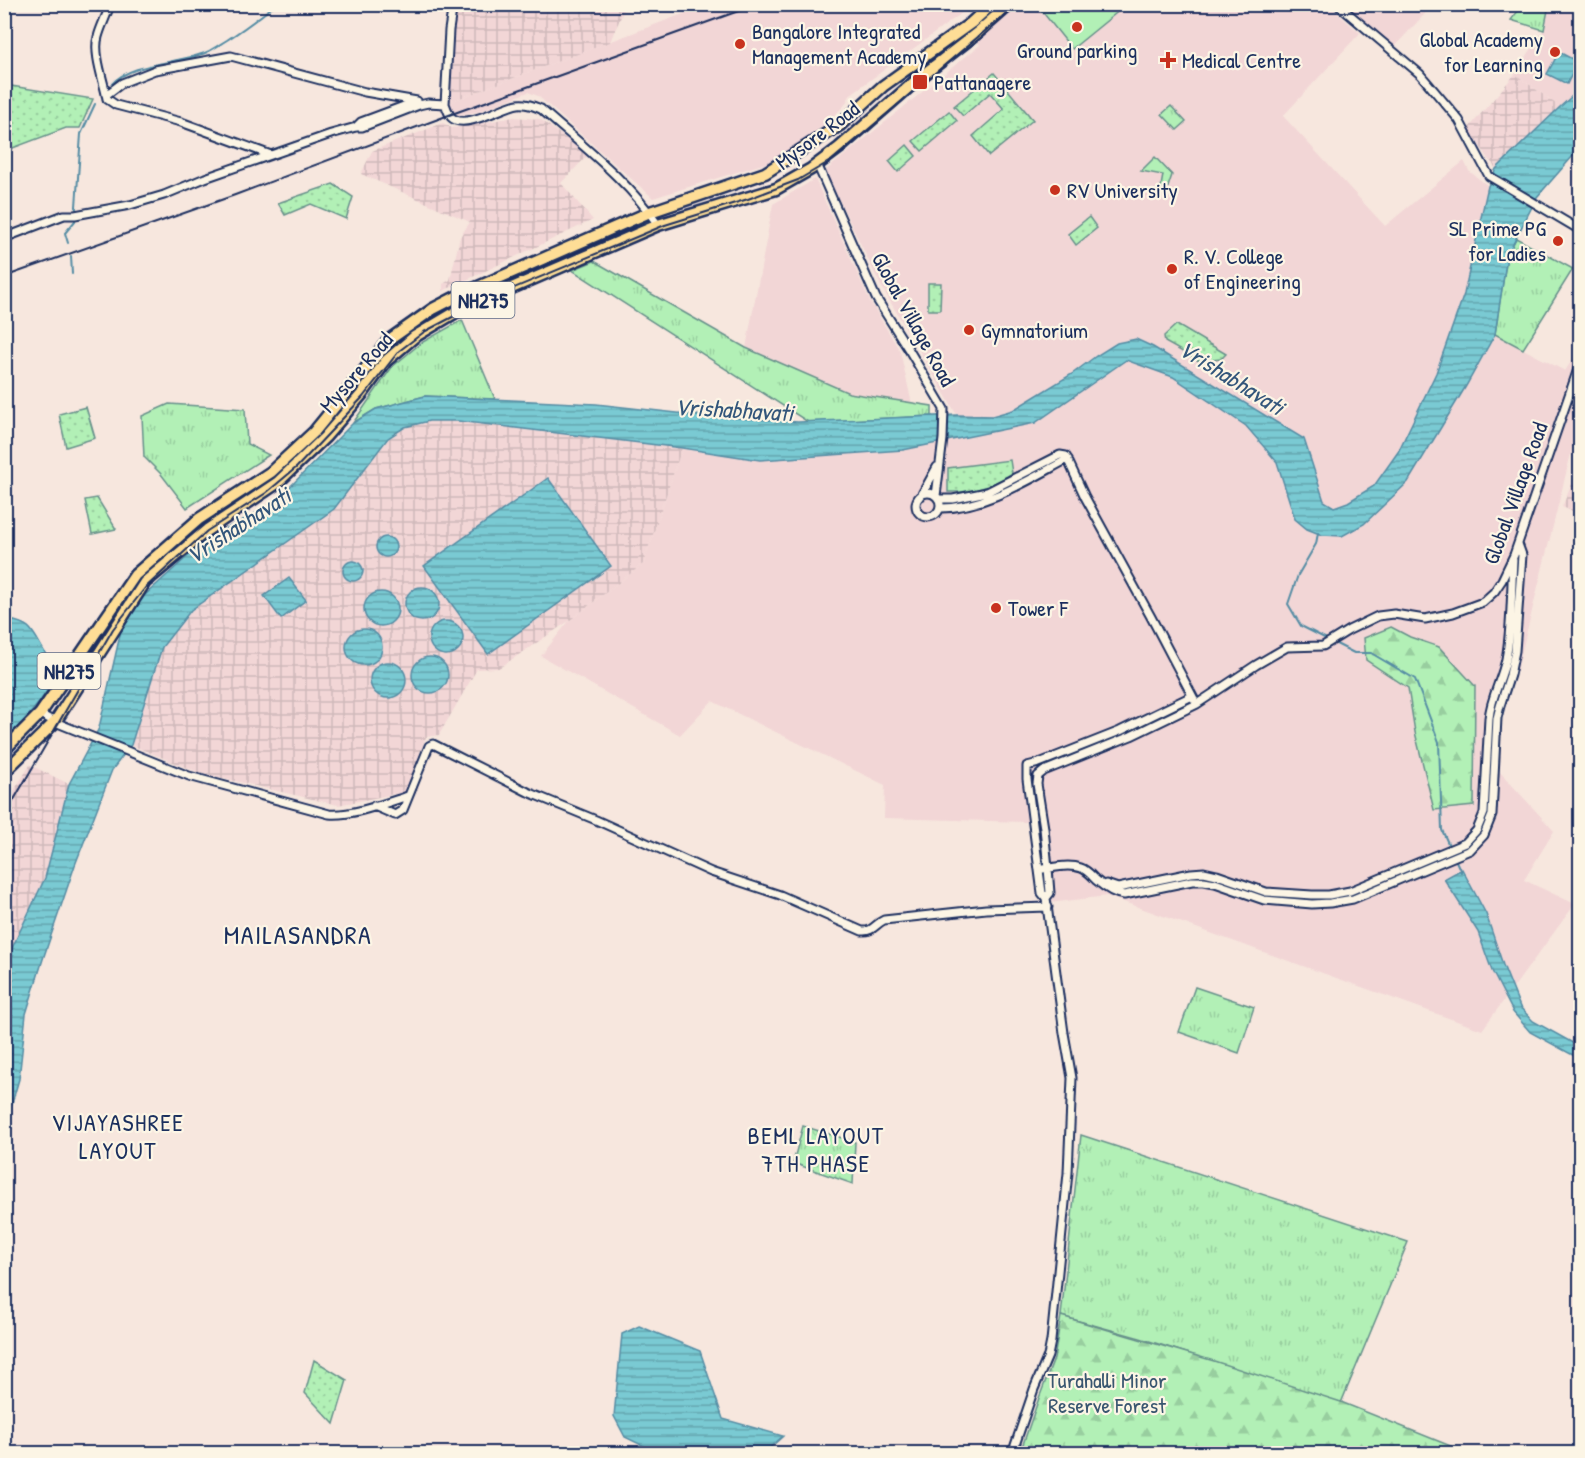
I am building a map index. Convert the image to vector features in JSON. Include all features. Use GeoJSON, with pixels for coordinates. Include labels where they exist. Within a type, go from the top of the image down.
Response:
{"type":"FeatureCollection","features":[{"type":"Feature","properties":{"kind":"highway","name":"Mysore Road"},"geometry":{"type":"LineString","coordinates":[[40,714],[135,575],[199,519],[271,472],[314,432],[388,340],[433,309],[462,294],[650,212],[765,173],[840,125],[883,86],[969,24],[992,4]]}},
{"type":"Feature","properties":{"kind":"highway","name":"Mysore Road"},"geometry":{"type":"LineString","coordinates":[[4,772],[55,722],[145,582],[207,530],[277,483],[325,437],[362,394],[386,361],[414,337],[456,312],[658,225],[776,189],[839,148],[918,79],[1010,4]]}},
{"type":"Feature","properties":{"kind":"highway","name":"NH275"},"geometry":{"type":"LineString","coordinates":[[4,750],[40,714]]}},
{"type":"Feature","properties":{"kind":"street"},"geometry":{"type":"LineString","coordinates":[[110,4],[108,15],[97,40],[107,99],[116,105],[181,122],[271,155]]}},
{"type":"Feature","properties":{"kind":"street"},"geometry":{"type":"LineString","coordinates":[[453,4],[449,30],[445,104],[449,115],[461,122],[483,117],[517,104],[529,104],[541,109],[629,188],[658,225]]}},
{"type":"Feature","properties":{"kind":"street"},"geometry":{"type":"LineString","coordinates":[[1337,4],[1420,74],[1459,120],[1489,176],[1581,230]]}},
{"type":"Feature","properties":{"kind":"street"},"geometry":{"type":"LineString","coordinates":[[106,94],[122,83],[155,70],[231,56],[365,92],[417,101]]}},
{"type":"Feature","properties":{"kind":"street"},"geometry":{"type":"LineString","coordinates":[[356,127],[361,122],[417,101],[431,98],[439,99],[445,104]]}},
{"type":"Feature","properties":{"kind":"street"},"geometry":{"type":"LineString","coordinates":[[4,238],[64,215],[130,205],[164,195],[205,178],[331,134],[362,127],[419,105],[445,104]]}},
{"type":"Feature","properties":{"kind":"street","name":"Global Village Road"},"geometry":{"type":"LineString","coordinates":[[816,164],[876,298],[944,409],[942,453],[921,496]]}},
{"type":"Feature","properties":{"kind":"street","name":"Global Village Road"},"geometry":{"type":"LineString","coordinates":[[1048,868],[1037,784],[1038,776],[1044,771],[1131,736],[1197,704],[1287,647],[1323,646],[1378,616],[1394,614],[1425,619],[1453,613],[1483,602],[1494,592],[1514,555],[1578,369],[1581,366]]}},
{"type":"Feature","properties":{"kind":"street"},"geometry":{"type":"LineString","coordinates":[[1068,459],[990,499],[962,506],[940,508],[938,513],[929,517],[921,515],[916,506],[921,496],[930,494],[937,498],[954,499],[987,492],[1060,455],[1066,456],[1068,459],[1077,479],[1084,497],[1197,704]]}},
{"type":"Feature","properties":{"kind":"street","name":"Global Village Road"},"geometry":{"type":"LineString","coordinates":[[939,463],[937,498],[940,508]]}},
{"type":"Feature","properties":{"kind":"street"},"geometry":{"type":"LineString","coordinates":[[1039,869],[1080,867],[1117,895],[1192,881],[1204,881],[1263,900],[1321,904],[1353,899],[1470,850],[1487,829],[1494,808],[1498,713],[1510,675],[1517,639],[1522,555],[1518,544]]}},
{"type":"Feature","properties":{"kind":"street"},"geometry":{"type":"LineString","coordinates":[[1097,882],[1118,888],[1204,872],[1266,891],[1320,895],[1350,891],[1465,843],[1477,830],[1484,813],[1489,718],[1507,650],[1514,555]]}},
{"type":"Feature","properties":{"kind":"street"},"geometry":{"type":"LineString","coordinates":[[1047,898],[1042,893],[1027,766],[1039,764],[1120,731],[1192,696]]}},
{"type":"Feature","properties":{"kind":"street"},"geometry":{"type":"LineString","coordinates":[[40,714],[89,736],[210,783],[329,814],[339,814],[408,796]]}},
{"type":"Feature","properties":{"kind":"street"},"geometry":{"type":"LineString","coordinates":[[374,806],[395,815],[403,810],[429,746],[433,744],[528,792],[711,872],[780,895],[862,932],[872,929],[884,920],[986,909],[1048,907]]}},
{"type":"Feature","properties":{"kind":"street"},"geometry":{"type":"LineString","coordinates":[[1012,1454],[1048,1356],[1068,1173],[1072,1078],[1048,907],[1047,898],[1050,893],[1048,868]]}},
{"type":"Feature","properties":{"kind":"shaded area"},"geometry":{"type":"Polygon","coordinates":[[[496,4],[626,5],[610,42],[447,103],[454,5],[494,9],[496,4]]]}},
{"type":"Feature","properties":{"kind":"shaded area","name":"R. V. College of Engineering"},"geometry":{"type":"Polygon","coordinates":[[[1327,4],[1360,33],[1283,116],[1385,226],[1464,161],[1469,171],[1488,186],[1464,294],[1436,373],[1398,452],[1374,486],[1348,502],[1333,507],[1324,501],[1304,439],[1153,347],[1136,339],[1096,356],[1072,374],[1013,410],[992,416],[957,415],[881,286],[825,171],[980,45],[977,40],[1022,5],[1327,4]]]}},
{"type":"Feature","properties":{"kind":"shaded area"},"geometry":{"type":"Polygon","coordinates":[[[707,5],[973,5],[851,94],[844,106],[811,137],[773,161],[653,198],[538,96],[528,92],[478,112],[457,115],[447,103],[707,5]]]}},
{"type":"Feature","properties":{"kind":"shaded area"},"geometry":{"type":"Polygon","coordinates":[[[1346,5],[1433,5],[1395,46],[1346,5]]]}},
{"type":"Feature","properties":{"kind":"shaded area","name":"Global Academy for Learning"},"geometry":{"type":"Polygon","coordinates":[[[1549,5],[1580,5],[1580,89],[1560,107],[1515,74],[1544,30],[1549,5]]]}},
{"type":"Feature","properties":{"kind":"shaded area"},"geometry":{"type":"Polygon","coordinates":[[[1515,74],[1560,107],[1496,169],[1468,129],[1515,74]]]}},
{"type":"Feature","properties":{"kind":"shaded area"},"geometry":{"type":"Polygon","coordinates":[[[514,117],[540,119],[588,155],[561,183],[593,220],[443,291],[443,284],[450,280],[460,237],[470,222],[361,174],[372,151],[443,123],[452,128],[514,117]]]}},
{"type":"Feature","properties":{"kind":"shaded area"},"geometry":{"type":"Polygon","coordinates":[[[815,179],[870,301],[900,351],[912,404],[849,393],[746,348],[773,204],[815,179]]]}},
{"type":"Feature","properties":{"kind":"shaded area"},"geometry":{"type":"Polygon","coordinates":[[[1495,334],[1565,371],[1580,348],[1580,417],[1518,667],[1502,713],[1500,772],[1554,831],[1524,880],[1575,904],[1482,1030],[1107,896],[1041,904],[1028,822],[884,818],[885,785],[712,701],[680,735],[541,656],[569,621],[643,564],[682,448],[760,460],[904,450],[1035,423],[1126,360],[1173,377],[1246,426],[1277,462],[1295,519],[1307,529],[1408,482],[1495,334]]]}},
{"type":"Feature","properties":{"kind":"shaded area"},"geometry":{"type":"Polygon","coordinates":[[[429,421],[458,421],[682,448],[643,564],[569,621],[499,668],[477,669],[439,735],[426,737],[405,792],[338,805],[200,773],[131,745],[162,647],[191,610],[334,509],[389,438],[405,427],[429,421]]]}},
{"type":"Feature","properties":{"kind":"shaded area"},"geometry":{"type":"Polygon","coordinates":[[[1580,465],[1580,514],[1562,507],[1580,465]]]}},
{"type":"Feature","properties":{"kind":"shaded area"},"geometry":{"type":"Polygon","coordinates":[[[30,765],[69,784],[45,878],[12,948],[5,971],[5,805],[30,765]]]}},
{"type":"Feature","properties":{"kind":"green space","name":"Ground parking"},"geometry":{"type":"Polygon","coordinates":[[[1037,5],[1126,5],[1072,49],[1037,5]]]}},
{"type":"Feature","properties":{"kind":"green space"},"geometry":{"type":"Polygon","coordinates":[[[1510,5],[1549,5],[1544,30],[1511,20],[1518,11],[1510,5]]]}},
{"type":"Feature","properties":{"kind":"green space"},"geometry":{"type":"Polygon","coordinates":[[[994,73],[1033,120],[989,156],[973,136],[1004,109],[990,93],[963,116],[954,106],[994,73]]]}},
{"type":"Feature","properties":{"kind":"green space"},"geometry":{"type":"Polygon","coordinates":[[[5,85],[93,99],[80,128],[66,128],[5,151],[5,85]]]}},
{"type":"Feature","properties":{"kind":"green space"},"geometry":{"type":"Polygon","coordinates":[[[1171,106],[1186,122],[1177,130],[1162,114],[1171,106]]]}},
{"type":"Feature","properties":{"kind":"green space"},"geometry":{"type":"Polygon","coordinates":[[[949,111],[957,121],[922,151],[913,141],[949,111]]]}},
{"type":"Feature","properties":{"kind":"green space"},"geometry":{"type":"Polygon","coordinates":[[[907,145],[916,156],[898,172],[889,161],[907,145]]]}},
{"type":"Feature","properties":{"kind":"green space"},"geometry":{"type":"Polygon","coordinates":[[[1155,157],[1172,175],[1166,193],[1160,192],[1163,175],[1141,171],[1155,157]]]}},
{"type":"Feature","properties":{"kind":"green space"},"geometry":{"type":"Polygon","coordinates":[[[333,184],[353,197],[346,219],[311,204],[285,215],[278,203],[333,184]]]}},
{"type":"Feature","properties":{"kind":"green space"},"geometry":{"type":"Polygon","coordinates":[[[1089,217],[1097,228],[1076,245],[1068,234],[1089,217]]]}},
{"type":"Feature","properties":{"kind":"green space"},"geometry":{"type":"Polygon","coordinates":[[[1516,238],[1573,269],[1523,349],[1495,334],[1507,256],[1516,238]]]}},
{"type":"Feature","properties":{"kind":"green space"},"geometry":{"type":"Polygon","coordinates":[[[594,261],[746,348],[849,393],[932,406],[932,416],[808,422],[572,270],[594,261]]]}},
{"type":"Feature","properties":{"kind":"green space"},"geometry":{"type":"Polygon","coordinates":[[[928,283],[941,283],[940,310],[928,310],[928,283]]]}},
{"type":"Feature","properties":{"kind":"green space"},"geometry":{"type":"Polygon","coordinates":[[[462,320],[495,399],[425,396],[376,409],[353,423],[392,367],[421,343],[462,320]]]}},
{"type":"Feature","properties":{"kind":"green space"},"geometry":{"type":"Polygon","coordinates":[[[1176,325],[1226,354],[1221,359],[1204,364],[1165,342],[1164,336],[1176,325]]]}},
{"type":"Feature","properties":{"kind":"green space"},"geometry":{"type":"Polygon","coordinates":[[[169,404],[245,409],[247,444],[269,455],[187,508],[161,474],[144,457],[142,416],[169,404]]]}},
{"type":"Feature","properties":{"kind":"green space"},"geometry":{"type":"Polygon","coordinates":[[[86,407],[95,438],[66,447],[59,414],[86,407]]]}},
{"type":"Feature","properties":{"kind":"green space"},"geometry":{"type":"Polygon","coordinates":[[[1010,460],[1012,473],[997,482],[974,490],[948,492],[948,468],[1010,460]]]}},
{"type":"Feature","properties":{"kind":"green space"},"geometry":{"type":"Polygon","coordinates":[[[97,498],[116,529],[92,534],[85,500],[97,498]]]}},
{"type":"Feature","properties":{"kind":"green space"},"geometry":{"type":"Polygon","coordinates":[[[1391,627],[1410,637],[1439,647],[1475,686],[1474,806],[1434,810],[1415,732],[1408,688],[1366,660],[1364,638],[1391,627]]]}},
{"type":"Feature","properties":{"kind":"green space"},"geometry":{"type":"Polygon","coordinates":[[[1195,987],[1254,1007],[1239,1053],[1179,1032],[1195,987]]]}},
{"type":"Feature","properties":{"kind":"green space"},"geometry":{"type":"Polygon","coordinates":[[[803,1126],[855,1142],[853,1184],[793,1163],[803,1126]]]}},
{"type":"Feature","properties":{"kind":"green space"},"geometry":{"type":"Polygon","coordinates":[[[1081,1135],[1408,1242],[1341,1403],[1140,1338],[1061,1316],[1081,1135]]]}},
{"type":"Feature","properties":{"kind":"green space","name":"Turahalli Minor Reserve Forest"},"geometry":{"type":"Polygon","coordinates":[[[1061,1316],[1214,1361],[1341,1402],[1468,1453],[1020,1453],[1054,1359],[1061,1316]]]}},
{"type":"Feature","properties":{"kind":"green space"},"geometry":{"type":"Polygon","coordinates":[[[314,1360],[347,1380],[334,1424],[305,1393],[314,1360]]]}},
{"type":"Feature","properties":{"kind":"water"},"geometry":{"type":"Polygon","coordinates":[[[1559,52],[1578,62],[1567,84],[1547,74],[1559,52]]]}},
{"type":"Feature","properties":{"kind":"water","name":"Vrishabhavati"},"geometry":{"type":"Polygon","coordinates":[[[1580,89],[1580,148],[1537,197],[1507,256],[1495,334],[1408,482],[1364,524],[1342,536],[1322,535],[1307,529],[1295,519],[1277,462],[1246,426],[1173,377],[1126,360],[1035,423],[903,450],[760,460],[682,448],[458,421],[429,421],[405,427],[388,438],[334,509],[191,610],[162,647],[131,745],[112,770],[75,865],[43,959],[26,1014],[19,1079],[5,1127],[5,971],[12,948],[45,878],[69,784],[99,728],[122,626],[145,595],[208,538],[273,504],[353,423],[376,409],[425,396],[596,404],[704,416],[798,422],[957,415],[992,416],[1013,410],[1117,343],[1136,339],[1153,347],[1304,439],[1324,501],[1334,507],[1348,502],[1374,486],[1398,452],[1436,373],[1464,294],[1488,186],[1496,169],[1580,89]]]}},
{"type":"Feature","properties":{"kind":"water"},"geometry":{"type":"Polygon","coordinates":[[[548,478],[611,566],[488,654],[424,566],[548,478]]]}},
{"type":"Feature","properties":{"kind":"water"},"geometry":{"type":"Polygon","coordinates":[[[386,537],[393,540],[396,547],[393,554],[386,557],[379,554],[376,547],[379,540],[386,537]]]}},
{"type":"Feature","properties":{"kind":"water"},"geometry":{"type":"Polygon","coordinates":[[[353,561],[360,564],[363,571],[360,578],[353,581],[346,578],[343,571],[346,564],[353,561]]]}},
{"type":"Feature","properties":{"kind":"water"},"geometry":{"type":"Polygon","coordinates":[[[289,578],[306,600],[281,619],[264,596],[289,578]]]}},
{"type":"Feature","properties":{"kind":"water"},"geometry":{"type":"Polygon","coordinates":[[[422,587],[434,592],[439,604],[434,616],[422,621],[410,616],[405,604],[410,592],[422,587]]]}},
{"type":"Feature","properties":{"kind":"water"},"geometry":{"type":"Polygon","coordinates":[[[381,592],[393,597],[398,609],[393,621],[381,626],[369,621],[364,609],[369,597],[381,592]]]}},
{"type":"Feature","properties":{"kind":"water"},"geometry":{"type":"Polygon","coordinates":[[[9,620],[21,623],[31,630],[52,666],[53,674],[41,700],[5,741],[4,622],[9,620]]]}},
{"type":"Feature","properties":{"kind":"water"},"geometry":{"type":"Polygon","coordinates":[[[446,621],[458,626],[463,638],[458,650],[446,655],[434,650],[429,638],[434,626],[446,621]]]}},
{"type":"Feature","properties":{"kind":"water"},"geometry":{"type":"Polygon","coordinates":[[[364,629],[377,634],[382,647],[377,660],[364,665],[351,660],[346,647],[351,634],[364,629]]]}},
{"type":"Feature","properties":{"kind":"water"},"geometry":{"type":"Polygon","coordinates":[[[430,657],[443,662],[448,675],[443,688],[430,693],[417,688],[412,675],[417,662],[430,657]]]}},
{"type":"Feature","properties":{"kind":"water"},"geometry":{"type":"Polygon","coordinates":[[[388,662],[400,668],[406,680],[400,692],[388,698],[376,692],[370,680],[376,668],[388,662]]]}},
{"type":"Feature","properties":{"kind":"water"},"geometry":{"type":"Polygon","coordinates":[[[1462,869],[1486,914],[1520,1007],[1533,1021],[1580,1047],[1580,1059],[1530,1032],[1513,1012],[1492,971],[1478,932],[1444,879],[1462,869]]]}},
{"type":"Feature","properties":{"kind":"water"},"geometry":{"type":"Polygon","coordinates":[[[639,1326],[700,1351],[723,1419],[783,1436],[763,1454],[658,1453],[625,1437],[614,1416],[622,1334],[639,1326]]]}},
{"type":"Feature","properties":{"kind":"waterway"},"geometry":{"type":"LineString","coordinates":[[112,84],[131,71],[210,51],[240,32],[276,4]]}},
{"type":"Feature","properties":{"kind":"waterway"},"geometry":{"type":"LineString","coordinates":[[68,243],[65,233],[75,221],[81,134],[95,104]]}},
{"type":"Feature","properties":{"kind":"waterway"},"geometry":{"type":"LineString","coordinates":[[71,256],[72,274]]}},
{"type":"Feature","properties":{"kind":"waterway"},"geometry":{"type":"LineString","coordinates":[[1318,533],[1316,544],[1298,575],[1288,604],[1301,626],[1354,653],[1371,653],[1415,679],[1439,742],[1442,830],[1461,872]]}},
{"type":"Feature","properties":{"kind":"railway"},"geometry":{"type":"LineString","coordinates":[[4,277],[758,4]]}},
{"type":"Feature","properties":{"kind":"railway"},"geometry":{"type":"LineString","coordinates":[[4,810],[12,803],[113,629],[145,588],[207,531],[266,493],[297,467],[363,397],[399,351],[424,332],[483,301],[665,225],[748,199],[798,180],[832,160],[1017,4]]}},
{"type":"Feature","properties":{"kind":"place","name":"Ground parking"},"geometry":{"type":"Point","coordinates":[1077,27]}},
{"type":"Feature","properties":{"kind":"place","name":"Bangalore Integrated Management Academy"},"geometry":{"type":"Point","coordinates":[740,44]}},
{"type":"Feature","properties":{"kind":"place","name":"Global Academy for Learning"},"geometry":{"type":"Point","coordinates":[1555,52]}},
{"type":"Feature","properties":{"kind":"place","name":"Medical Centre"},"geometry":{"type":"Point","coordinates":[1168,60]}},
{"type":"Feature","properties":{"kind":"place","name":"Pattanagere"},"geometry":{"type":"Point","coordinates":[920,82]}},
{"type":"Feature","properties":{"kind":"place","name":"RV University"},"geometry":{"type":"Point","coordinates":[1055,190]}},
{"type":"Feature","properties":{"kind":"place","name":"SL Prime PG for Ladies"},"geometry":{"type":"Point","coordinates":[1558,241]}},
{"type":"Feature","properties":{"kind":"place","name":"R. V. College of Engineering"},"geometry":{"type":"Point","coordinates":[1172,269]}},
{"type":"Feature","properties":{"kind":"place","name":"Gymnatorium"},"geometry":{"type":"Point","coordinates":[969,330]}},
{"type":"Feature","properties":{"kind":"place","name":"Tower F"},"geometry":{"type":"Point","coordinates":[996,608]}},
{"type":"Feature","properties":{"kind":"district","name":"MAILASANDRA"},"geometry":{"type":"Point","coordinates":[298,934]}},
{"type":"Feature","properties":{"kind":"district","name":"VIJAYASHREE LAYOUT"},"geometry":{"type":"Point","coordinates":[118,1136]}},
{"type":"Feature","properties":{"kind":"district","name":"BEML LAYOUT 7TH PHASE"},"geometry":{"type":"Point","coordinates":[816,1149]}}]}
